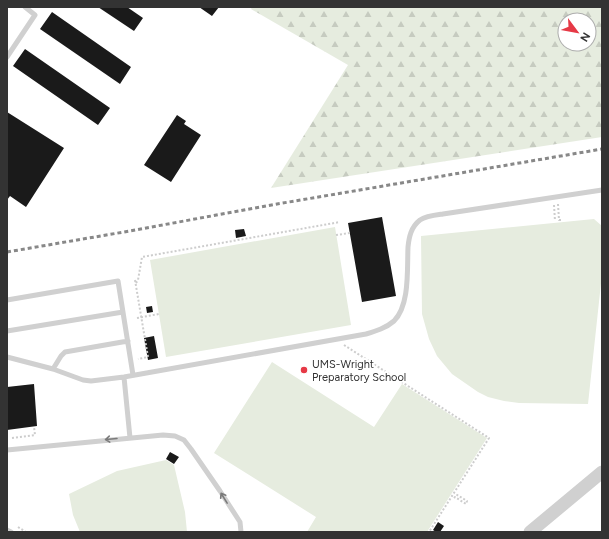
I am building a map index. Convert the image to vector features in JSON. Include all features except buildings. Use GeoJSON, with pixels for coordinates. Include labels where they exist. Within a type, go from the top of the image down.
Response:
{"type":"FeatureCollection","features":[{"type":"Feature","properties":{"kind":"street"},"geometry":{"type":"LineString","coordinates":[[530,532],[602,472]]}},
{"type":"Feature","properties":{"kind":"lane"},"geometry":{"type":"LineString","coordinates":[[7,57],[35,15],[25,7]]}},
{"type":"Feature","properties":{"kind":"lane"},"geometry":{"type":"LineString","coordinates":[[7,357],[72,377],[91,381],[124,377],[366,334],[380,329],[393,321],[398,316],[405,302],[409,236],[416,224],[421,219],[443,214],[602,190]]}},
{"type":"Feature","properties":{"kind":"lane"},"geometry":{"type":"LineString","coordinates":[[7,300],[118,280],[133,375]]}},
{"type":"Feature","properties":{"kind":"lane"},"geometry":{"type":"LineString","coordinates":[[7,330],[123,312]]}},
{"type":"Feature","properties":{"kind":"lane"},"geometry":{"type":"LineString","coordinates":[[53,370],[60,356],[65,352],[128,341]]}},
{"type":"Feature","properties":{"kind":"lane"},"geometry":{"type":"LineString","coordinates":[[124,377],[130,438]]}},
{"type":"Feature","properties":{"kind":"lane"},"geometry":{"type":"LineString","coordinates":[[7,450],[163,435],[175,436],[184,440],[204,467],[240,522],[241,532]]}},
{"type":"Feature","properties":{"kind":"lane"},"geometry":{"type":"LineString","coordinates":[[7,530],[11,532]]}},
{"type":"Feature","properties":{"kind":"path"},"geometry":{"type":"LineString","coordinates":[[557,201],[562,202],[558,204],[559,220],[561,220]]}},
{"type":"Feature","properties":{"kind":"path"},"geometry":{"type":"LineString","coordinates":[[553,202],[555,221]]}},
{"type":"Feature","properties":{"kind":"path"},"geometry":{"type":"LineString","coordinates":[[136,283],[138,280],[142,257],[340,222]]}},
{"type":"Feature","properties":{"kind":"path"},"geometry":{"type":"LineString","coordinates":[[336,236],[350,233]]}},
{"type":"Feature","properties":{"kind":"path"},"geometry":{"type":"LineString","coordinates":[[135,280],[149,362]]}},
{"type":"Feature","properties":{"kind":"path"},"geometry":{"type":"LineString","coordinates":[[137,318],[159,314]]}},
{"type":"Feature","properties":{"kind":"path"},"geometry":{"type":"LineString","coordinates":[[342,345],[489,438],[429,532]]}},
{"type":"Feature","properties":{"kind":"path"},"geometry":{"type":"LineString","coordinates":[[137,359],[148,357]]}},
{"type":"Feature","properties":{"kind":"path"},"geometry":{"type":"LineString","coordinates":[[12,438],[35,435],[34,427]]}},
{"type":"Feature","properties":{"kind":"path"},"geometry":{"type":"LineString","coordinates":[[454,493],[467,501],[466,504],[455,497],[454,498]]}},
{"type":"Feature","properties":{"kind":"green space"},"geometry":{"type":"Polygon","coordinates":[[[252,7],[602,7],[602,137],[271,188],[348,65],[251,9],[252,7]]]}},
{"type":"Feature","properties":{"kind":"green space"},"geometry":{"type":"Polygon","coordinates":[[[594,219],[602,226],[602,274],[588,404],[519,403],[504,401],[488,397],[478,392],[452,374],[437,356],[429,339],[422,314],[421,236],[594,219]]]}},
{"type":"Feature","properties":{"kind":"green space"},"geometry":{"type":"Polygon","coordinates":[[[335,227],[351,325],[166,357],[150,260],[335,227]]]}},
{"type":"Feature","properties":{"kind":"green space"},"geometry":{"type":"Polygon","coordinates":[[[272,362],[374,427],[402,384],[487,438],[427,532],[307,532],[316,517],[214,453],[272,362]]]}},
{"type":"Feature","properties":{"kind":"green space"},"geometry":{"type":"Polygon","coordinates":[[[166,460],[174,465],[185,512],[187,532],[80,532],[73,515],[69,494],[117,471],[166,460]]]}},
{"type":"Feature","properties":{"kind":"railway"},"geometry":{"type":"LineString","coordinates":[[7,252],[277,204],[602,149]]}},
{"type":"Feature","properties":{"kind":"place","name":"UMS-Wright Preparatory School"},"geometry":{"type":"Point","coordinates":[304,370]}}]}
